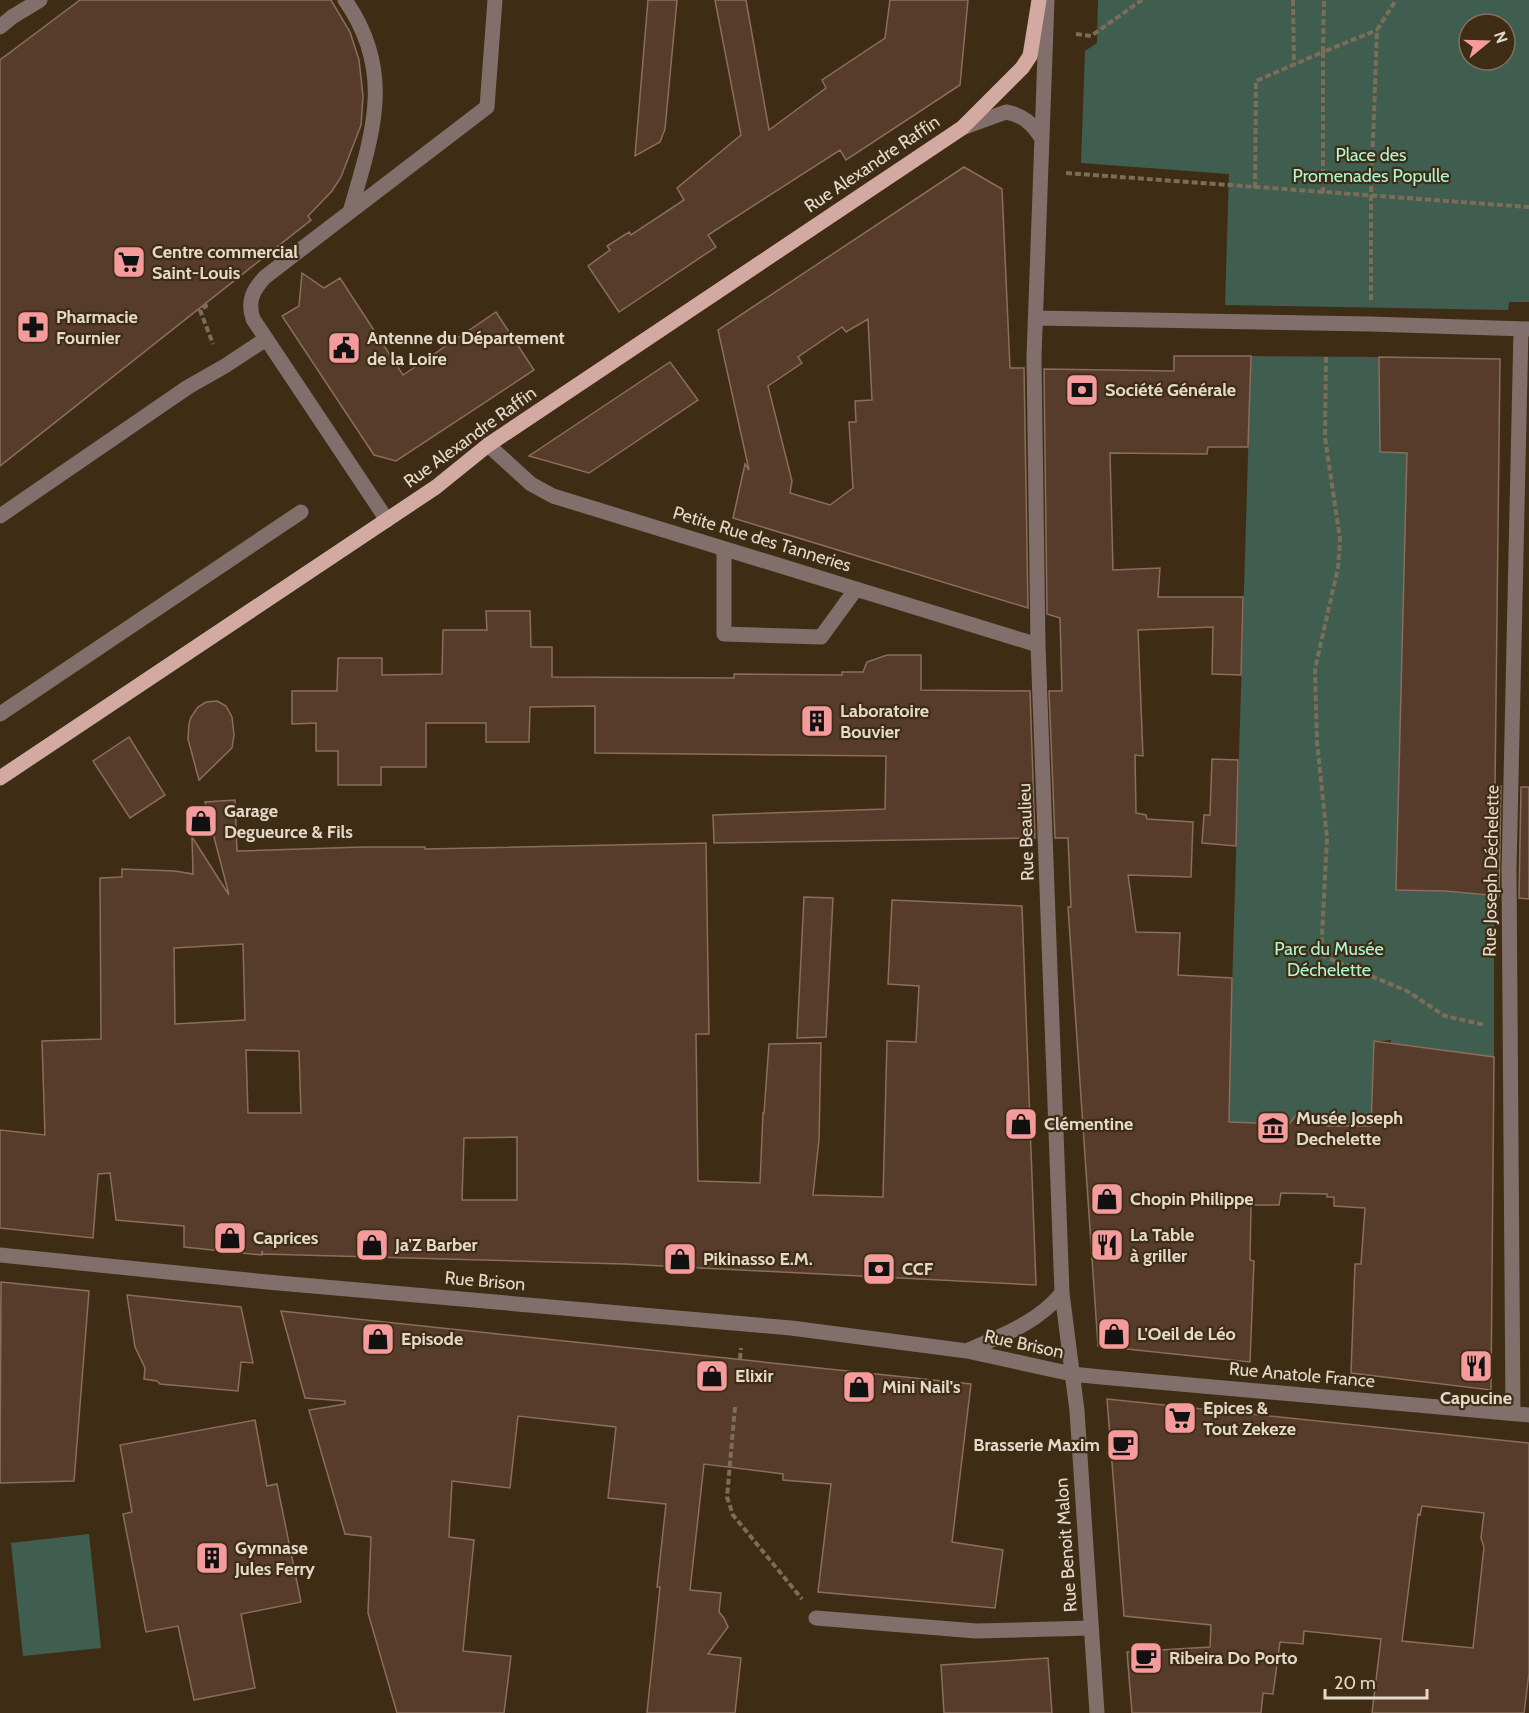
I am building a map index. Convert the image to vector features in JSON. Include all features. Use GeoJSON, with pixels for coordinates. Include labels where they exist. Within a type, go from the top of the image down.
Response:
{"type":"FeatureCollection","features":[{"type":"Feature","properties":{"kind":"main road","name":"Rue Alexandre Raffin"},"geometry":{"type":"LineString","coordinates":[[0,778],[387,520],[453,475],[488,445],[962,128],[1022,68],[1030,56],[1040,0]]}},
{"type":"Feature","properties":{"kind":"street"},"geometry":{"type":"LineString","coordinates":[[0,27],[40,0]]}},
{"type":"Feature","properties":{"kind":"street"},"geometry":{"type":"LineString","coordinates":[[345,0],[362,27],[367,40],[375,76],[376,95],[373,128],[350,212]]}},
{"type":"Feature","properties":{"kind":"street"},"geometry":{"type":"LineString","coordinates":[[387,520],[253,319],[249,310],[252,293],[265,277],[487,107],[495,0]]}},
{"type":"Feature","properties":{"kind":"street","name":"Rue Beaulieu"},"geometry":{"type":"LineString","coordinates":[[1047,0],[1034,357],[1038,645],[1062,1293],[1072,1374]]}},
{"type":"Feature","properties":{"kind":"street"},"geometry":{"type":"LineString","coordinates":[[962,128],[1006,112],[1025,119],[1034,126],[1042,139]]}},
{"type":"Feature","properties":{"kind":"street"},"geometry":{"type":"LineString","coordinates":[[1036,318],[1525,329]]}},
{"type":"Feature","properties":{"kind":"street","name":"Rue Joseph Déchelette"},"geometry":{"type":"LineString","coordinates":[[1513,1413],[1509,858],[1525,329]]}},
{"type":"Feature","properties":{"kind":"street"},"geometry":{"type":"LineString","coordinates":[[0,516],[188,387],[266,339]]}},
{"type":"Feature","properties":{"kind":"street","name":"Petite Rue des Tanneries"},"geometry":{"type":"LineString","coordinates":[[488,445],[531,484],[553,496],[1038,645]]}},
{"type":"Feature","properties":{"kind":"street"},"geometry":{"type":"LineString","coordinates":[[0,714],[301,512]]}},
{"type":"Feature","properties":{"kind":"street"},"geometry":{"type":"LineString","coordinates":[[724,549],[724,634],[822,637],[856,588]]}},
{"type":"Feature","properties":{"kind":"street","name":"Rue Brison"},"geometry":{"type":"LineString","coordinates":[[0,1255],[267,1282],[791,1328],[967,1351],[1072,1374]]}},
{"type":"Feature","properties":{"kind":"street","name":"Rue Brison"},"geometry":{"type":"LineString","coordinates":[[967,1351],[1030,1322],[1051,1306],[1062,1293]]}},
{"type":"Feature","properties":{"kind":"street","name":"Rue Anatole France"},"geometry":{"type":"LineString","coordinates":[[1072,1374],[1529,1415]]}},
{"type":"Feature","properties":{"kind":"street","name":"Rue Benoit Malon"},"geometry":{"type":"LineString","coordinates":[[1072,1374],[1077,1410],[1097,1713]]}},
{"type":"Feature","properties":{"kind":"street"},"geometry":{"type":"LineString","coordinates":[[816,1618],[976,1631],[1090,1628]]}},
{"type":"Feature","properties":{"kind":"path"},"geometry":{"type":"LineString","coordinates":[[1076,34],[1090,36],[1142,0]]}},
{"type":"Feature","properties":{"kind":"path"},"geometry":{"type":"LineString","coordinates":[[1293,0],[1294,64]]}},
{"type":"Feature","properties":{"kind":"path"},"geometry":{"type":"LineString","coordinates":[[1323,193],[1324,0]]}},
{"type":"Feature","properties":{"kind":"path"},"geometry":{"type":"LineString","coordinates":[[1370,324],[1371,196],[1377,30],[1396,0]]}},
{"type":"Feature","properties":{"kind":"path"},"geometry":{"type":"LineString","coordinates":[[1256,188],[1256,81],[1377,30]]}},
{"type":"Feature","properties":{"kind":"path"},"geometry":{"type":"LineString","coordinates":[[1041,169],[1072,174],[1529,207]]}},
{"type":"Feature","properties":{"kind":"path"},"geometry":{"type":"LineString","coordinates":[[1326,357],[1325,437],[1340,538],[1338,568],[1315,669],[1317,742],[1327,838],[1321,955],[1407,991],[1445,1016],[1494,1028],[1509,1028]]}},
{"type":"Feature","properties":{"kind":"path"},"geometry":{"type":"LineString","coordinates":[[735,1407],[727,1497],[729,1505],[734,1515],[816,1618]]}},
{"type":"Feature","properties":{"kind":"green space","name":"Place des Promenades Populle"},"geometry":{"type":"Polygon","coordinates":[[[1098,0],[1529,0],[1529,302],[1509,302],[1508,310],[1225,305],[1229,174],[1081,163],[1085,51],[1097,43],[1098,0]]]}},
{"type":"Feature","properties":{"kind":"green space","name":"Parc du Musée Déchelette"},"geometry":{"type":"Polygon","coordinates":[[[1251,356],[1379,357],[1380,452],[1407,453],[1396,890],[1444,891],[1494,896],[1494,1057],[1391,1044],[1391,1040],[1380,1041],[1373,1049],[1371,1126],[1327,1126],[1317,1114],[1297,1114],[1289,1124],[1247,1122],[1245,1125],[1228,1122],[1251,356]]]}},
{"type":"Feature","properties":{"kind":"green space"},"geometry":{"type":"Polygon","coordinates":[[[89,1534],[101,1648],[23,1656],[11,1543],[89,1534]]]}},
{"type":"Feature","properties":{"kind":"building","name":"Centre commercial Saint-Louis"},"geometry":{"type":"Polygon","coordinates":[[[80,0],[331,0],[350,32],[359,60],[363,96],[361,125],[341,177],[332,191],[308,216],[311,220],[0,466],[0,60],[80,0]]]}},
{"type":"Feature","properties":{"kind":"building"},"geometry":{"type":"Polygon","coordinates":[[[648,0],[677,0],[665,129],[660,142],[635,156],[648,0]]]}},
{"type":"Feature","properties":{"kind":"building"},"geometry":{"type":"Polygon","coordinates":[[[715,0],[746,0],[769,130],[826,88],[822,80],[885,38],[890,0],[968,0],[960,85],[846,160],[840,150],[708,235],[716,247],[619,312],[588,266],[610,250],[607,246],[629,232],[631,235],[684,200],[677,188],[741,135],[715,0]]]}},
{"type":"Feature","properties":{"kind":"building"},"geometry":{"type":"Polygon","coordinates":[[[964,167],[1002,189],[1010,368],[1024,368],[1028,608],[733,518],[745,464],[749,470],[718,330],[964,167]],[[868,319],[846,332],[842,327],[798,357],[802,363],[768,386],[792,481],[790,493],[830,505],[853,488],[849,422],[856,422],[855,401],[872,400],[868,319]]]}},
{"type":"Feature","properties":{"kind":"building","name":"Antenne du Département de la Loire"},"geometry":{"type":"Polygon","coordinates":[[[302,273],[324,288],[340,278],[403,375],[496,312],[534,370],[396,461],[374,455],[282,316],[299,306],[302,273]]]}},
{"type":"Feature","properties":{"kind":"building"},"geometry":{"type":"Polygon","coordinates":[[[1174,356],[1251,356],[1248,447],[1208,447],[1207,454],[1110,453],[1113,570],[1160,568],[1158,597],[1243,597],[1241,675],[1212,674],[1213,627],[1138,630],[1143,756],[1135,755],[1136,813],[1146,815],[1147,819],[1193,822],[1191,877],[1128,875],[1136,932],[1180,933],[1178,975],[1232,978],[1229,1122],[1289,1124],[1297,1114],[1317,1114],[1327,1126],[1371,1126],[1374,1041],[1494,1057],[1491,1390],[1351,1373],[1355,1264],[1361,1264],[1365,1208],[1334,1206],[1334,1197],[1327,1197],[1327,1194],[1281,1193],[1279,1205],[1251,1205],[1250,1260],[1254,1261],[1250,1362],[1098,1346],[1068,907],[1071,907],[1068,838],[1055,838],[1049,691],[1062,691],[1060,618],[1047,614],[1044,369],[1174,371],[1174,356]]]}},
{"type":"Feature","properties":{"kind":"building"},"geometry":{"type":"Polygon","coordinates":[[[1379,357],[1500,359],[1495,786],[1501,786],[1499,896],[1445,891],[1396,890],[1407,453],[1380,452],[1379,357]]]}},
{"type":"Feature","properties":{"kind":"building"},"geometry":{"type":"Polygon","coordinates":[[[670,362],[698,400],[589,473],[529,456],[670,362]]]}},
{"type":"Feature","properties":{"kind":"building"},"geometry":{"type":"Polygon","coordinates":[[[486,611],[530,611],[531,647],[552,647],[552,677],[734,678],[734,674],[842,675],[842,672],[863,672],[867,662],[887,655],[921,655],[921,690],[1030,691],[1035,838],[714,843],[713,815],[885,809],[886,756],[595,753],[595,706],[530,707],[529,742],[486,742],[486,723],[426,723],[426,767],[381,767],[381,785],[338,785],[338,751],[316,751],[316,723],[292,724],[292,691],[337,691],[338,658],[382,658],[382,675],[442,674],[443,630],[487,630],[486,611]]]}},
{"type":"Feature","properties":{"kind":"building"},"geometry":{"type":"Polygon","coordinates":[[[217,701],[226,706],[232,717],[234,735],[232,748],[199,780],[188,739],[189,724],[198,707],[206,702],[217,701]]]}},
{"type":"Feature","properties":{"kind":"building"},"geometry":{"type":"Polygon","coordinates":[[[129,737],[165,795],[130,818],[93,761],[129,737]]]}},
{"type":"Feature","properties":{"kind":"building"},"geometry":{"type":"Polygon","coordinates":[[[1212,759],[1238,760],[1236,846],[1202,843],[1204,815],[1210,815],[1212,759]]]}},
{"type":"Feature","properties":{"kind":"building"},"geometry":{"type":"Polygon","coordinates":[[[1521,787],[1529,787],[1529,899],[1519,898],[1521,787]]]}},
{"type":"Feature","properties":{"kind":"building"},"geometry":{"type":"Polygon","coordinates":[[[235,800],[237,851],[363,847],[425,847],[425,849],[706,843],[709,1034],[696,1034],[698,1181],[760,1183],[769,1044],[821,1043],[819,1140],[813,1195],[883,1197],[887,1041],[916,1042],[919,986],[888,984],[892,900],[1022,906],[1036,1285],[624,1264],[263,1254],[262,1251],[262,1255],[184,1247],[184,1226],[116,1220],[110,1173],[98,1174],[93,1238],[0,1228],[0,1130],[45,1135],[42,1041],[101,1039],[100,878],[122,877],[122,869],[193,874],[192,837],[229,895],[205,802],[235,800]],[[243,944],[174,948],[175,1024],[245,1020],[243,944]],[[246,1050],[248,1113],[301,1113],[299,1051],[246,1050]],[[517,1137],[464,1138],[462,1200],[517,1200],[517,1137]]]}},
{"type":"Feature","properties":{"kind":"building"},"geometry":{"type":"Polygon","coordinates":[[[804,897],[833,898],[826,1037],[797,1038],[804,897]]]}},
{"type":"Feature","properties":{"kind":"building"},"geometry":{"type":"Polygon","coordinates":[[[1,1282],[89,1291],[74,1481],[0,1483],[1,1282]]]}},
{"type":"Feature","properties":{"kind":"building"},"geometry":{"type":"Polygon","coordinates":[[[127,1295],[241,1307],[253,1363],[241,1362],[238,1391],[160,1384],[157,1381],[144,1379],[145,1368],[135,1347],[127,1295]]]}},
{"type":"Feature","properties":{"kind":"building"},"geometry":{"type":"Polygon","coordinates":[[[281,1311],[971,1384],[952,1542],[1003,1550],[995,1608],[818,1592],[831,1484],[783,1480],[783,1474],[704,1464],[690,1590],[721,1593],[719,1612],[728,1627],[708,1654],[741,1658],[735,1713],[647,1713],[666,1504],[608,1498],[616,1427],[518,1416],[510,1488],[452,1481],[449,1537],[474,1540],[463,1651],[511,1656],[504,1713],[397,1713],[368,1613],[371,1537],[345,1534],[309,1410],[345,1404],[345,1401],[305,1398],[281,1311]]]}},
{"type":"Feature","properties":{"kind":"building"},"geometry":{"type":"Polygon","coordinates":[[[1107,1399],[1529,1443],[1529,1673],[1524,1713],[1372,1713],[1381,1639],[1304,1631],[1303,1644],[1280,1642],[1273,1694],[1263,1693],[1261,1713],[1132,1713],[1127,1652],[1210,1647],[1211,1625],[1124,1616],[1107,1399]],[[1422,1506],[1420,1515],[1418,1514],[1402,1641],[1473,1648],[1484,1547],[1481,1538],[1484,1513],[1422,1506]]]}},
{"type":"Feature","properties":{"kind":"building","name":"Gymnase Jules Ferry"},"geometry":{"type":"Polygon","coordinates":[[[255,1420],[267,1486],[277,1484],[301,1602],[241,1614],[255,1688],[194,1700],[178,1626],[146,1632],[123,1514],[132,1512],[120,1445],[255,1420]]]}},
{"type":"Feature","properties":{"kind":"building"},"geometry":{"type":"Polygon","coordinates":[[[1048,1658],[1052,1713],[944,1713],[941,1665],[1048,1658]]]}},
{"type":"Feature","properties":{"kind":"place","name":"Centre commercial Saint-Louis"},"geometry":{"type":"Point","coordinates":[129,262]}},
{"type":"Feature","properties":{"kind":"place","name":"Pharmacie Fournier"},"geometry":{"type":"Point","coordinates":[33,327]}},
{"type":"Feature","properties":{"kind":"place","name":"Antenne du Département de la Loire"},"geometry":{"type":"Point","coordinates":[344,348]}},
{"type":"Feature","properties":{"kind":"place","name":"Société Générale"},"geometry":{"type":"Point","coordinates":[1082,390]}},
{"type":"Feature","properties":{"kind":"place","name":"Laboratoire Bouvier"},"geometry":{"type":"Point","coordinates":[817,721]}},
{"type":"Feature","properties":{"kind":"place","name":"Garage Degueurce & Fils"},"geometry":{"type":"Point","coordinates":[201,821]}},
{"type":"Feature","properties":{"kind":"place","name":"Clémentine"},"geometry":{"type":"Point","coordinates":[1021,1124]}},
{"type":"Feature","properties":{"kind":"place","name":"Musée Joseph Dechelette"},"geometry":{"type":"Point","coordinates":[1273,1128]}},
{"type":"Feature","properties":{"kind":"place","name":"Chopin Philippe"},"geometry":{"type":"Point","coordinates":[1107,1199]}},
{"type":"Feature","properties":{"kind":"place","name":"Caprices"},"geometry":{"type":"Point","coordinates":[230,1238]}},
{"type":"Feature","properties":{"kind":"place","name":"Ja'Z Barber"},"geometry":{"type":"Point","coordinates":[372,1245]}},
{"type":"Feature","properties":{"kind":"place","name":"La Table à griller"},"geometry":{"type":"Point","coordinates":[1107,1245]}},
{"type":"Feature","properties":{"kind":"place","name":"Pikinasso E.M."},"geometry":{"type":"Point","coordinates":[680,1259]}},
{"type":"Feature","properties":{"kind":"place","name":"CCF"},"geometry":{"type":"Point","coordinates":[879,1269]}},
{"type":"Feature","properties":{"kind":"place","name":"L'Oeil de Léo"},"geometry":{"type":"Point","coordinates":[1114,1334]}},
{"type":"Feature","properties":{"kind":"place","name":"Episode"},"geometry":{"type":"Point","coordinates":[378,1339]}},
{"type":"Feature","properties":{"kind":"place","name":"Capucine"},"geometry":{"type":"Point","coordinates":[1476,1366]}},
{"type":"Feature","properties":{"kind":"place","name":"Elixir"},"geometry":{"type":"Point","coordinates":[712,1376]}},
{"type":"Feature","properties":{"kind":"place","name":"Mini Nail's"},"geometry":{"type":"Point","coordinates":[859,1387]}},
{"type":"Feature","properties":{"kind":"place","name":"Epices & Tout Zekeze"},"geometry":{"type":"Point","coordinates":[1180,1418]}},
{"type":"Feature","properties":{"kind":"place","name":"Brasserie Maxim"},"geometry":{"type":"Point","coordinates":[1123,1445]}},
{"type":"Feature","properties":{"kind":"place","name":"Gymnase Jules Ferry"},"geometry":{"type":"Point","coordinates":[212,1558]}},
{"type":"Feature","properties":{"kind":"place","name":"Ribeira Do Porto"},"geometry":{"type":"Point","coordinates":[1146,1658]}}]}
